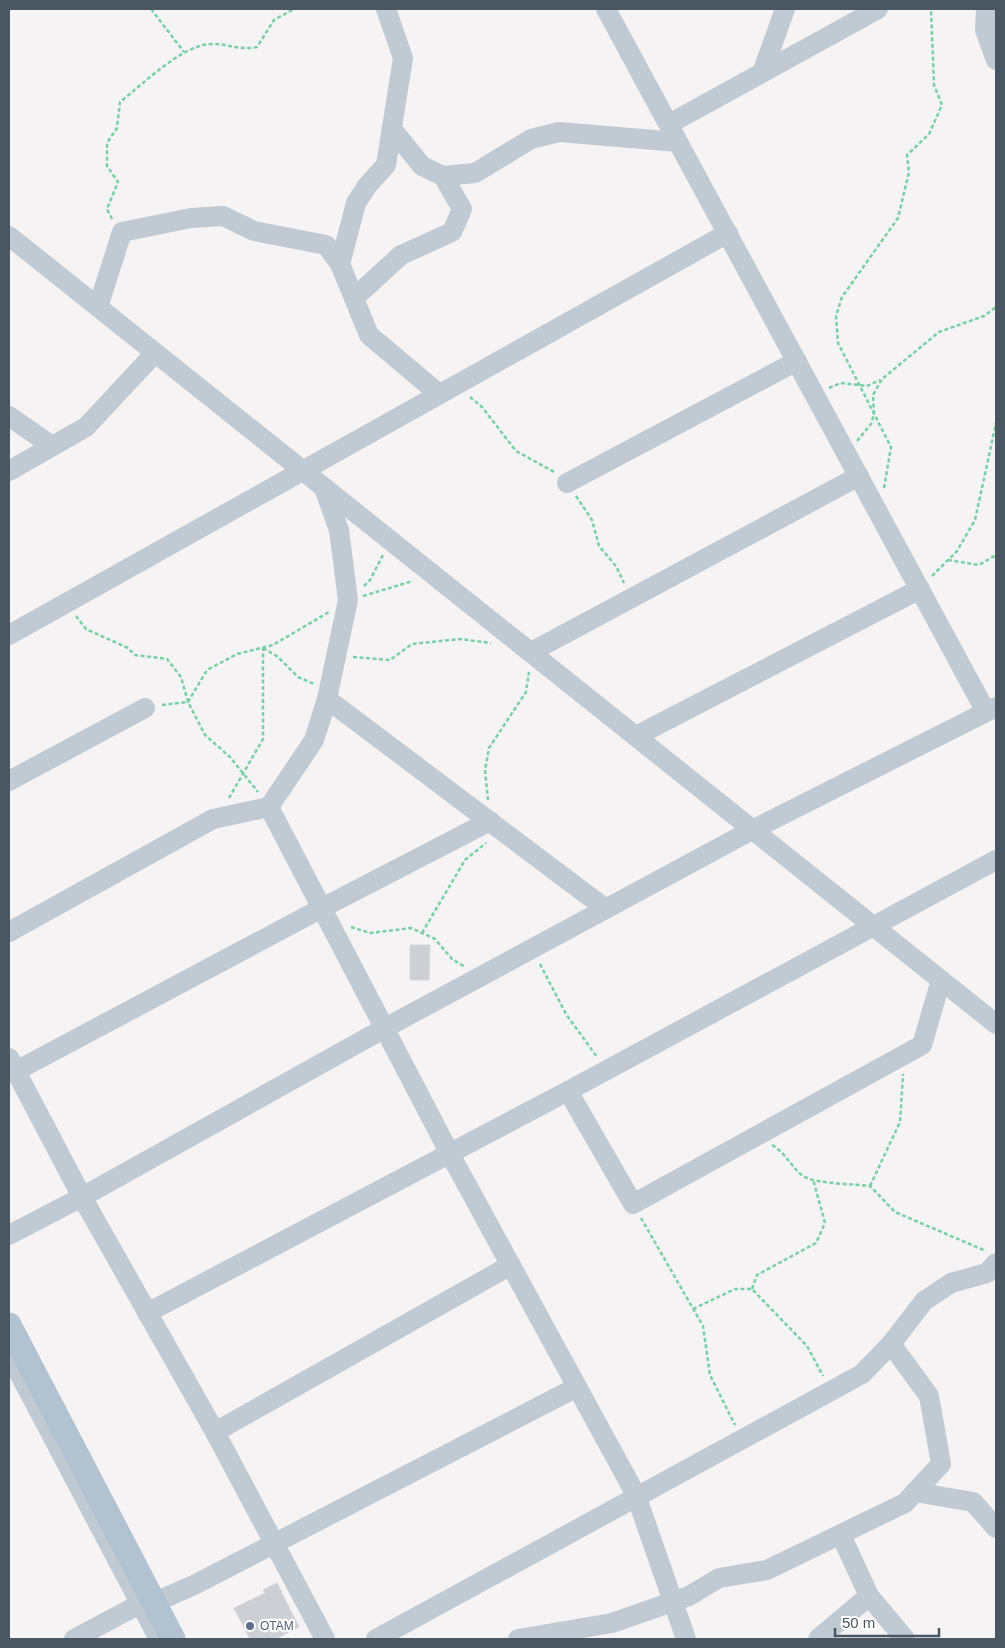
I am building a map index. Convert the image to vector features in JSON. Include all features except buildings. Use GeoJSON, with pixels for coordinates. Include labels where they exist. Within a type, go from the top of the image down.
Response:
{"type":"FeatureCollection","features":[{"type":"Feature","properties":{"kind":"main road"},"geometry":{"type":"LineString","coordinates":[[9,1324],[153,1617],[173,1639]]}},
{"type":"Feature","properties":{"kind":"street"},"geometry":{"type":"LineString","coordinates":[[340,264],[356,202],[367,186],[386,165],[403,58],[386,9]]}},
{"type":"Feature","properties":{"kind":"street"},"geometry":{"type":"LineString","coordinates":[[9,1235],[82,1197],[385,1028],[752,830],[991,709],[920,589],[606,9]]}},
{"type":"Feature","properties":{"kind":"street"},"geometry":{"type":"LineString","coordinates":[[762,73],[785,9]]}},
{"type":"Feature","properties":{"kind":"street"},"geometry":{"type":"LineString","coordinates":[[669,124],[878,9]]}},
{"type":"Feature","properties":{"kind":"street"},"geometry":{"type":"LineString","coordinates":[[986,9],[985,30],[996,60]]}},
{"type":"Feature","properties":{"kind":"street"},"geometry":{"type":"LineString","coordinates":[[392,130],[422,166]]}},
{"type":"Feature","properties":{"kind":"street"},"geometry":{"type":"LineString","coordinates":[[386,165],[422,166],[443,176],[475,173],[531,140],[559,132],[678,142]]}},
{"type":"Feature","properties":{"kind":"street"},"geometry":{"type":"LineString","coordinates":[[354,298],[401,255],[452,232],[462,209],[443,176]]}},
{"type":"Feature","properties":{"kind":"street"},"geometry":{"type":"LineString","coordinates":[[98,307],[122,232],[192,218],[222,216],[254,232],[326,245],[340,264],[368,335],[439,394]]}},
{"type":"Feature","properties":{"kind":"street"},"geometry":{"type":"LineString","coordinates":[[9,634],[728,233]]}},
{"type":"Feature","properties":{"kind":"street"},"geometry":{"type":"LineString","coordinates":[[9,236],[996,1024]]}},
{"type":"Feature","properties":{"kind":"street"},"geometry":{"type":"LineString","coordinates":[[9,471],[86,427],[155,353]]}},
{"type":"Feature","properties":{"kind":"street"},"geometry":{"type":"LineString","coordinates":[[566,483],[797,361]]}},
{"type":"Feature","properties":{"kind":"street"},"geometry":{"type":"LineString","coordinates":[[9,416],[52,446]]}},
{"type":"Feature","properties":{"kind":"street"},"geometry":{"type":"LineString","coordinates":[[531,652],[859,476]]}},
{"type":"Feature","properties":{"kind":"street"},"geometry":{"type":"LineString","coordinates":[[9,932],[213,819],[269,807],[314,740],[328,694],[348,600],[339,530],[324,488]]}},
{"type":"Feature","properties":{"kind":"street"},"geometry":{"type":"LineString","coordinates":[[636,736],[920,589]]}},
{"type":"Feature","properties":{"kind":"street"},"geometry":{"type":"LineString","coordinates":[[328,694],[606,909]]}},
{"type":"Feature","properties":{"kind":"street"},"geometry":{"type":"LineString","coordinates":[[9,781],[145,708]]}},
{"type":"Feature","properties":{"kind":"street"},"geometry":{"type":"LineString","coordinates":[[269,807],[450,1154],[636,1495],[686,1639]]}},
{"type":"Feature","properties":{"kind":"street"},"geometry":{"type":"LineString","coordinates":[[325,1639],[215,1432],[82,1197],[12,1065],[325,914],[496,825]]}},
{"type":"Feature","properties":{"kind":"street"},"geometry":{"type":"LineString","coordinates":[[147,1313],[450,1154],[996,860]]}},
{"type":"Feature","properties":{"kind":"street"},"geometry":{"type":"LineString","coordinates":[[568,1091],[633,1204],[922,1045],[942,980]]}},
{"type":"Feature","properties":{"kind":"street"},"geometry":{"type":"LineString","coordinates":[[376,1639],[636,1495],[832,1392],[862,1374],[890,1344],[924,1301],[950,1282],[987,1273],[993,1258]]}},
{"type":"Feature","properties":{"kind":"street"},"geometry":{"type":"LineString","coordinates":[[215,1432],[511,1265]]}},
{"type":"Feature","properties":{"kind":"street"},"geometry":{"type":"LineString","coordinates":[[518,1639],[612,1623],[689,1596],[719,1578],[767,1570],[905,1503],[940,1464],[929,1396],[890,1344]]}},
{"type":"Feature","properties":{"kind":"street"},"geometry":{"type":"LineString","coordinates":[[9,1354],[153,1617]]}},
{"type":"Feature","properties":{"kind":"street"},"geometry":{"type":"LineString","coordinates":[[74,1639],[153,1617],[273,1544],[577,1387]]}},
{"type":"Feature","properties":{"kind":"street"},"geometry":{"type":"LineString","coordinates":[[915,1492],[973,1502],[996,1528]]}},
{"type":"Feature","properties":{"kind":"street"},"geometry":{"type":"LineString","coordinates":[[841,1535],[869,1596],[905,1639]]}},
{"type":"Feature","properties":{"kind":"street"},"geometry":{"type":"LineString","coordinates":[[818,1639],[869,1596]]}},
{"type":"Feature","properties":{"kind":"path"},"geometry":{"type":"LineString","coordinates":[[151,9],[184,52]]}},
{"type":"Feature","properties":{"kind":"path"},"geometry":{"type":"LineString","coordinates":[[122,232],[107,209],[118,182],[107,166],[107,143],[117,128],[120,102],[184,52],[210,44],[242,50],[257,48],[274,20],[294,9]]}},
{"type":"Feature","properties":{"kind":"path"},"geometry":{"type":"LineString","coordinates":[[880,515],[891,447],[838,343],[836,316],[842,297],[898,218],[909,172],[907,155],[929,134],[942,105],[934,85],[930,24],[931,9]]}},
{"type":"Feature","properties":{"kind":"path"},"geometry":{"type":"LineString","coordinates":[[815,394],[841,383],[860,387],[882,379],[939,332],[984,316],[996,308]]}},
{"type":"Feature","properties":{"kind":"path"},"geometry":{"type":"LineString","coordinates":[[847,454],[871,424],[874,414],[873,395],[882,379]]}},
{"type":"Feature","properties":{"kind":"path"},"geometry":{"type":"LineString","coordinates":[[439,394],[469,396],[482,407],[516,451],[562,475],[592,520],[598,546],[616,566],[631,598]]}},
{"type":"Feature","properties":{"kind":"path"},"geometry":{"type":"LineString","coordinates":[[920,589],[957,551],[975,520],[996,423]]}},
{"type":"Feature","properties":{"kind":"path"},"geometry":{"type":"LineString","coordinates":[[991,445],[996,440]]}},
{"type":"Feature","properties":{"kind":"path"},"geometry":{"type":"LineString","coordinates":[[188,702],[207,670],[236,654],[273,645],[348,600],[370,580],[390,540]]}},
{"type":"Feature","properties":{"kind":"path"},"geometry":{"type":"LineString","coordinates":[[948,560],[980,565],[996,555]]}},
{"type":"Feature","properties":{"kind":"path"},"geometry":{"type":"LineString","coordinates":[[348,600],[434,574]]}},
{"type":"Feature","properties":{"kind":"path"},"geometry":{"type":"LineString","coordinates":[[66,602],[86,629],[128,648],[135,655],[167,659],[181,677],[188,702],[205,735],[230,757],[269,807]]}},
{"type":"Feature","properties":{"kind":"path"},"geometry":{"type":"LineString","coordinates":[[336,656],[390,660],[412,644],[460,639],[498,644]]}},
{"type":"Feature","properties":{"kind":"path"},"geometry":{"type":"LineString","coordinates":[[263,648],[278,657],[298,677],[328,694]]}},
{"type":"Feature","properties":{"kind":"path"},"geometry":{"type":"LineString","coordinates":[[213,819],[224,806],[263,739],[263,648]]}},
{"type":"Feature","properties":{"kind":"path"},"geometry":{"type":"LineString","coordinates":[[422,933],[465,860],[496,825],[485,770],[489,748],[526,692],[531,652]]}},
{"type":"Feature","properties":{"kind":"path"},"geometry":{"type":"LineString","coordinates":[[145,708],[188,702]]}},
{"type":"Feature","properties":{"kind":"path"},"geometry":{"type":"LineString","coordinates":[[325,914],[370,933],[411,928],[435,939],[452,959],[482,976]]}},
{"type":"Feature","properties":{"kind":"path"},"geometry":{"type":"LineString","coordinates":[[532,949],[566,1014],[607,1070]]}},
{"type":"Feature","properties":{"kind":"path"},"geometry":{"type":"LineString","coordinates":[[870,1186],[900,1122],[905,1054]]}},
{"type":"Feature","properties":{"kind":"path"},"geometry":{"type":"LineString","coordinates":[[756,1136],[783,1151],[804,1176],[813,1179],[870,1186],[895,1212],[980,1246],[993,1258]]}},
{"type":"Feature","properties":{"kind":"path"},"geometry":{"type":"LineString","coordinates":[[752,1289],[757,1275],[816,1243],[825,1223],[813,1179]]}},
{"type":"Feature","properties":{"kind":"path"},"geometry":{"type":"LineString","coordinates":[[633,1204],[703,1326],[710,1375],[742,1440]]}},
{"type":"Feature","properties":{"kind":"path"},"geometry":{"type":"LineString","coordinates":[[693,1309],[735,1289],[752,1289],[806,1346],[832,1392]]}},
{"type":"Feature","properties":{"kind":"place","name":"OTAM"},"geometry":{"type":"Point","coordinates":[250,1626]}}]}
